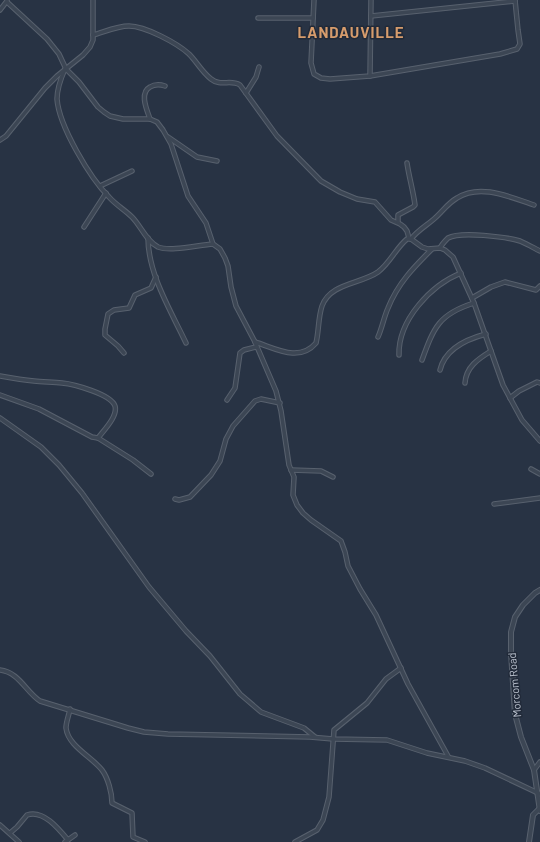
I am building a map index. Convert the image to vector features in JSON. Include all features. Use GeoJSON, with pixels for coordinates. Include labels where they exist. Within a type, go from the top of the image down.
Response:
{"type":"FeatureCollection","features":[{"type":"Feature","properties":{"kind":"street"},"geometry":{"type":"LineString","coordinates":[[0,140],[6,136],[36,98],[87,51],[93,40],[93,0]]}},
{"type":"Feature","properties":{"kind":"street"},"geometry":{"type":"LineString","coordinates":[[314,0],[311,63],[314,74],[321,78],[370,76],[500,54],[517,49],[520,44],[515,1],[371,16]]}},
{"type":"Feature","properties":{"kind":"street"},"geometry":{"type":"LineString","coordinates":[[370,76],[371,0]]}},
{"type":"Feature","properties":{"kind":"street"},"geometry":{"type":"LineString","coordinates":[[1,7],[7,1],[46,39],[59,54],[66,69],[79,82],[98,107],[110,116],[123,119],[150,119],[158,122],[167,137],[188,196],[206,223],[213,244],[220,249],[225,258],[236,306],[255,342],[276,391],[280,403],[289,465],[294,477],[293,495],[297,505],[311,520],[341,541],[348,566],[376,615],[414,695],[448,756]]}},
{"type":"Feature","properties":{"kind":"street"},"geometry":{"type":"LineString","coordinates":[[258,18],[313,18]]}},
{"type":"Feature","properties":{"kind":"street"},"geometry":{"type":"LineString","coordinates":[[93,36],[110,30],[129,26],[144,30],[168,40],[185,50],[207,76],[216,82],[222,84],[229,82],[237,83],[278,136],[321,181],[340,192],[357,199],[375,202],[391,220],[398,222],[407,230],[410,239],[422,247],[432,249],[440,248],[448,252],[453,257],[472,298],[503,384],[522,420],[540,441]]}},
{"type":"Feature","properties":{"kind":"street"},"geometry":{"type":"LineString","coordinates":[[246,93],[256,77],[259,67]]}},
{"type":"Feature","properties":{"kind":"street"},"geometry":{"type":"LineString","coordinates":[[66,69],[59,85],[57,98],[62,120],[72,143],[100,186],[118,205],[132,216],[154,244],[164,248],[213,244]]}},
{"type":"Feature","properties":{"kind":"street"},"geometry":{"type":"LineString","coordinates":[[150,119],[144,99],[145,92],[148,88],[156,84],[165,86]]}},
{"type":"Feature","properties":{"kind":"street"},"geometry":{"type":"LineString","coordinates":[[167,137],[197,157],[217,161]]}},
{"type":"Feature","properties":{"kind":"street"},"geometry":{"type":"LineString","coordinates":[[398,222],[398,215],[415,205],[407,163]]}},
{"type":"Feature","properties":{"kind":"street"},"geometry":{"type":"LineString","coordinates":[[100,186],[132,171]]}},
{"type":"Feature","properties":{"kind":"street"},"geometry":{"type":"LineString","coordinates":[[255,342],[294,354],[306,352],[312,348],[316,343],[322,306],[326,297],[343,287],[374,275],[383,268],[403,242],[410,239],[453,201],[468,192],[484,191],[534,205]]}},
{"type":"Feature","properties":{"kind":"street"},"geometry":{"type":"LineString","coordinates":[[84,227],[106,193]]}},
{"type":"Feature","properties":{"kind":"street"},"geometry":{"type":"LineString","coordinates":[[440,248],[448,238],[468,235],[512,239],[530,245],[540,251]]}},
{"type":"Feature","properties":{"kind":"street"},"geometry":{"type":"LineString","coordinates":[[148,238],[149,255],[156,277],[166,302],[186,342]]}},
{"type":"Feature","properties":{"kind":"street"},"geometry":{"type":"LineString","coordinates":[[378,337],[387,309],[398,287],[410,270],[432,249]]}},
{"type":"Feature","properties":{"kind":"street"},"geometry":{"type":"LineString","coordinates":[[399,355],[403,334],[415,310],[444,282],[461,273]]}},
{"type":"Feature","properties":{"kind":"street"},"geometry":{"type":"LineString","coordinates":[[124,353],[106,335],[105,329],[108,314],[114,310],[129,308],[135,295],[151,288],[156,277]]}},
{"type":"Feature","properties":{"kind":"street"},"geometry":{"type":"LineString","coordinates":[[472,298],[491,287],[505,282],[536,290],[540,286]]}},
{"type":"Feature","properties":{"kind":"street"},"geometry":{"type":"LineString","coordinates":[[422,360],[431,336],[443,319],[451,312],[474,304]]}},
{"type":"Feature","properties":{"kind":"street"},"geometry":{"type":"LineString","coordinates":[[440,370],[450,352],[474,338],[486,334]]}},
{"type":"Feature","properties":{"kind":"street"},"geometry":{"type":"LineString","coordinates":[[227,400],[235,388],[240,353],[244,350],[256,347]]}},
{"type":"Feature","properties":{"kind":"street"},"geometry":{"type":"LineString","coordinates":[[465,383],[466,374],[471,366],[491,351]]}},
{"type":"Feature","properties":{"kind":"street"},"geometry":{"type":"LineString","coordinates":[[0,376],[35,382],[61,383],[105,396],[113,402],[115,411],[98,438]]}},
{"type":"Feature","properties":{"kind":"street"},"geometry":{"type":"LineString","coordinates":[[510,398],[519,391],[537,382],[540,383]]}},
{"type":"Feature","properties":{"kind":"street"},"geometry":{"type":"LineString","coordinates":[[0,395],[39,409],[92,437],[98,438],[133,460],[151,474]]}},
{"type":"Feature","properties":{"kind":"street"},"geometry":{"type":"LineString","coordinates":[[175,499],[179,500],[190,497],[212,475],[220,461],[226,439],[233,426],[255,401],[261,399],[280,403]]}},
{"type":"Feature","properties":{"kind":"street"},"geometry":{"type":"LineString","coordinates":[[0,418],[41,447],[59,465],[82,493],[149,587],[186,631],[210,656],[240,694],[261,712],[304,728],[316,737]]}},
{"type":"Feature","properties":{"kind":"street"},"geometry":{"type":"LineString","coordinates":[[531,469],[540,474]]}},
{"type":"Feature","properties":{"kind":"street"},"geometry":{"type":"LineString","coordinates":[[292,470],[321,471],[333,476]]}},
{"type":"Feature","properties":{"kind":"street"},"geometry":{"type":"LineString","coordinates":[[494,504],[540,498]]}},
{"type":"Feature","properties":{"kind":"street","name":"Morcom Road"},"geometry":{"type":"LineString","coordinates":[[540,590],[535,593],[518,611],[512,625],[511,632],[512,681],[515,714],[521,738],[534,770],[539,794],[540,810]]}},
{"type":"Feature","properties":{"kind":"street"},"geometry":{"type":"LineString","coordinates":[[295,842],[317,830],[323,820],[329,797],[333,739],[336,728],[367,703],[386,679],[401,668]]}},
{"type":"Feature","properties":{"kind":"street"},"geometry":{"type":"LineString","coordinates":[[2,670],[16,677],[37,699],[144,732],[168,734],[387,740],[427,753],[448,756],[485,768],[539,794]]}},
{"type":"Feature","properties":{"kind":"street"},"geometry":{"type":"LineString","coordinates":[[70,709],[66,727],[73,742],[102,770],[106,777],[112,796],[112,802],[132,812],[133,837],[145,842]]}},
{"type":"Feature","properties":{"kind":"street"},"geometry":{"type":"LineString","coordinates":[[534,770],[540,762]]}},
{"type":"Feature","properties":{"kind":"street"},"geometry":{"type":"LineString","coordinates":[[529,842],[533,816],[540,810]]}},
{"type":"Feature","properties":{"kind":"street"},"geometry":{"type":"LineString","coordinates":[[10,833],[27,815],[36,814],[51,821],[67,841],[75,835]]}},
{"type":"Feature","properties":{"kind":"street"},"geometry":{"type":"LineString","coordinates":[[0,825],[19,842]]}},
{"type":"Feature","properties":{"kind":"district","name":"LANDAUVILLE"},"geometry":{"type":"Point","coordinates":[351,32]}}]}
